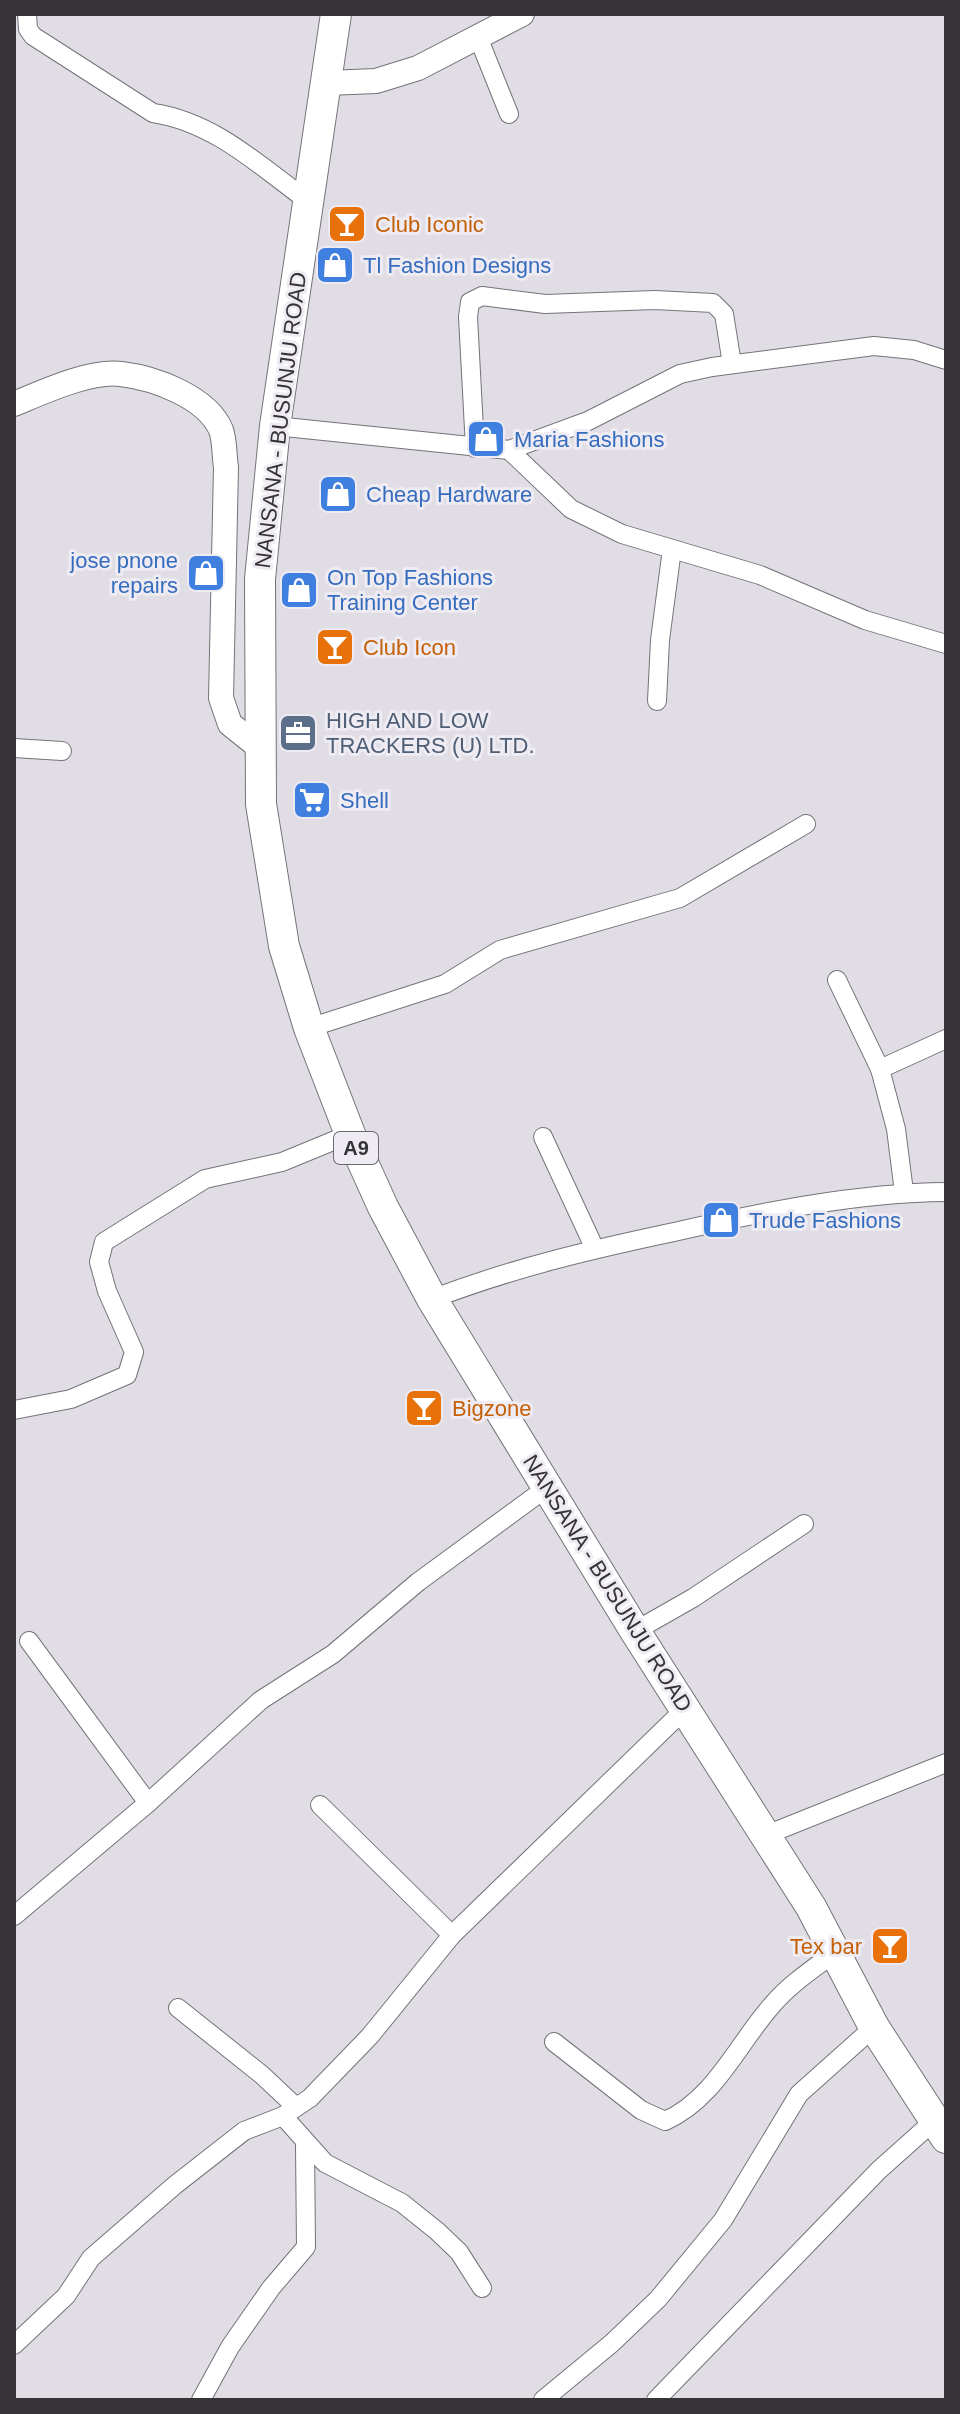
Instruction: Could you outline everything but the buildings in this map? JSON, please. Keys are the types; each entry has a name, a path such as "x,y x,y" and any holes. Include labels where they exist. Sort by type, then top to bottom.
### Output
{"main road":[{"name":"NANSANA - BUSUNJU ROAD","path":"336,14 275,426 260,579 261,804 284,946 309,1028 350,1134 383,1207 432,1299 635,1631 766,1835 874,2027 940,2129"}],"street":[{"path":"27,14 28,29 33,36 153,113 173,116 213,132 308,201"},
{"path":"327,83 376,81 404,72 522,14"},
{"path":"478,37 509,114"},
{"path":"475,448 468,317 470,302 482,296 545,304 655,300 713,303 724,314 732,364"},
{"path":"275,426 509,450 588,421 680,374 732,364 874,346 914,350 946,360"},
{"path":"14,404 62,385 120,373 174,390 209,411 221,432 226,467 221,698 230,724 260,748"},
{"path":"509,450 571,509 622,534 760,575 865,620 946,644"},
{"path":"657,701 660,640 672,549"},
{"path":"14,748 62,751"},
{"path":"309,1028 445,984 500,950 680,898 806,824"},
{"path":"837,980 880,1069 896,1129 904,1192"},
{"path":"880,1069 946,1039"},
{"path":"14,1410 71,1399 127,1375 134,1352 99,1262 104,1242 118,1230 205,1179 282,1162 350,1134"},
{"path":"543,1137 594,1247"},
{"path":"432,1299 505,1271 594,1247 769,1213 904,1192 946,1192"},
{"path":"14,1916 148,1803 261,1700 333,1654 418,1582 549,1486"},
{"path":"635,1631 693,1598 804,1524"},
{"path":"29,1641 148,1803"},
{"path":"14,2345 66,2296 91,2258 163,2196 244,2131 290,2112 310,2098 370,2036 452,1935 686,1708"},
{"path":"766,1835 946,1763"},
{"path":"320,1805 452,1935"},
{"path":"554,2042 641,2110 665,2121 699,2099 772,2005 796,1981 834,1953"},
{"path":"178,2008 262,2075 290,2112 305,2145 325,2163 402,2203 437,2231 459,2252 482,2288"},
{"path":"543,2400 612,2343 658,2299 723,2220 799,2094 874,2027"},
{"path":"656,2400 879,2170 940,2129"},
{"path":"201,2400 230,2347 271,2288 306,2247 305,2145"}],"place":[{"name":"Club Iconic","path":"347,224"},
{"name":"Tl Fashion Designs","path":"335,265"},
{"name":"Maria Fashions","path":"486,439"},
{"name":"Cheap Hardware","path":"338,494"},
{"name":"jose pnone repairs","path":"206,573"},
{"name":"On Top Fashions Training Center","path":"299,590"},
{"name":"Club Icon","path":"335,647"},
{"name":"HIGH AND LOW TRACKERS (U) LTD.","path":"298,733"},
{"name":"Shell","path":"312,800"},
{"name":"Trude Fashions","path":"721,1220"},
{"name":"Bigzone","path":"424,1408"},
{"name":"Tex bar","path":"890,1946"}]}
